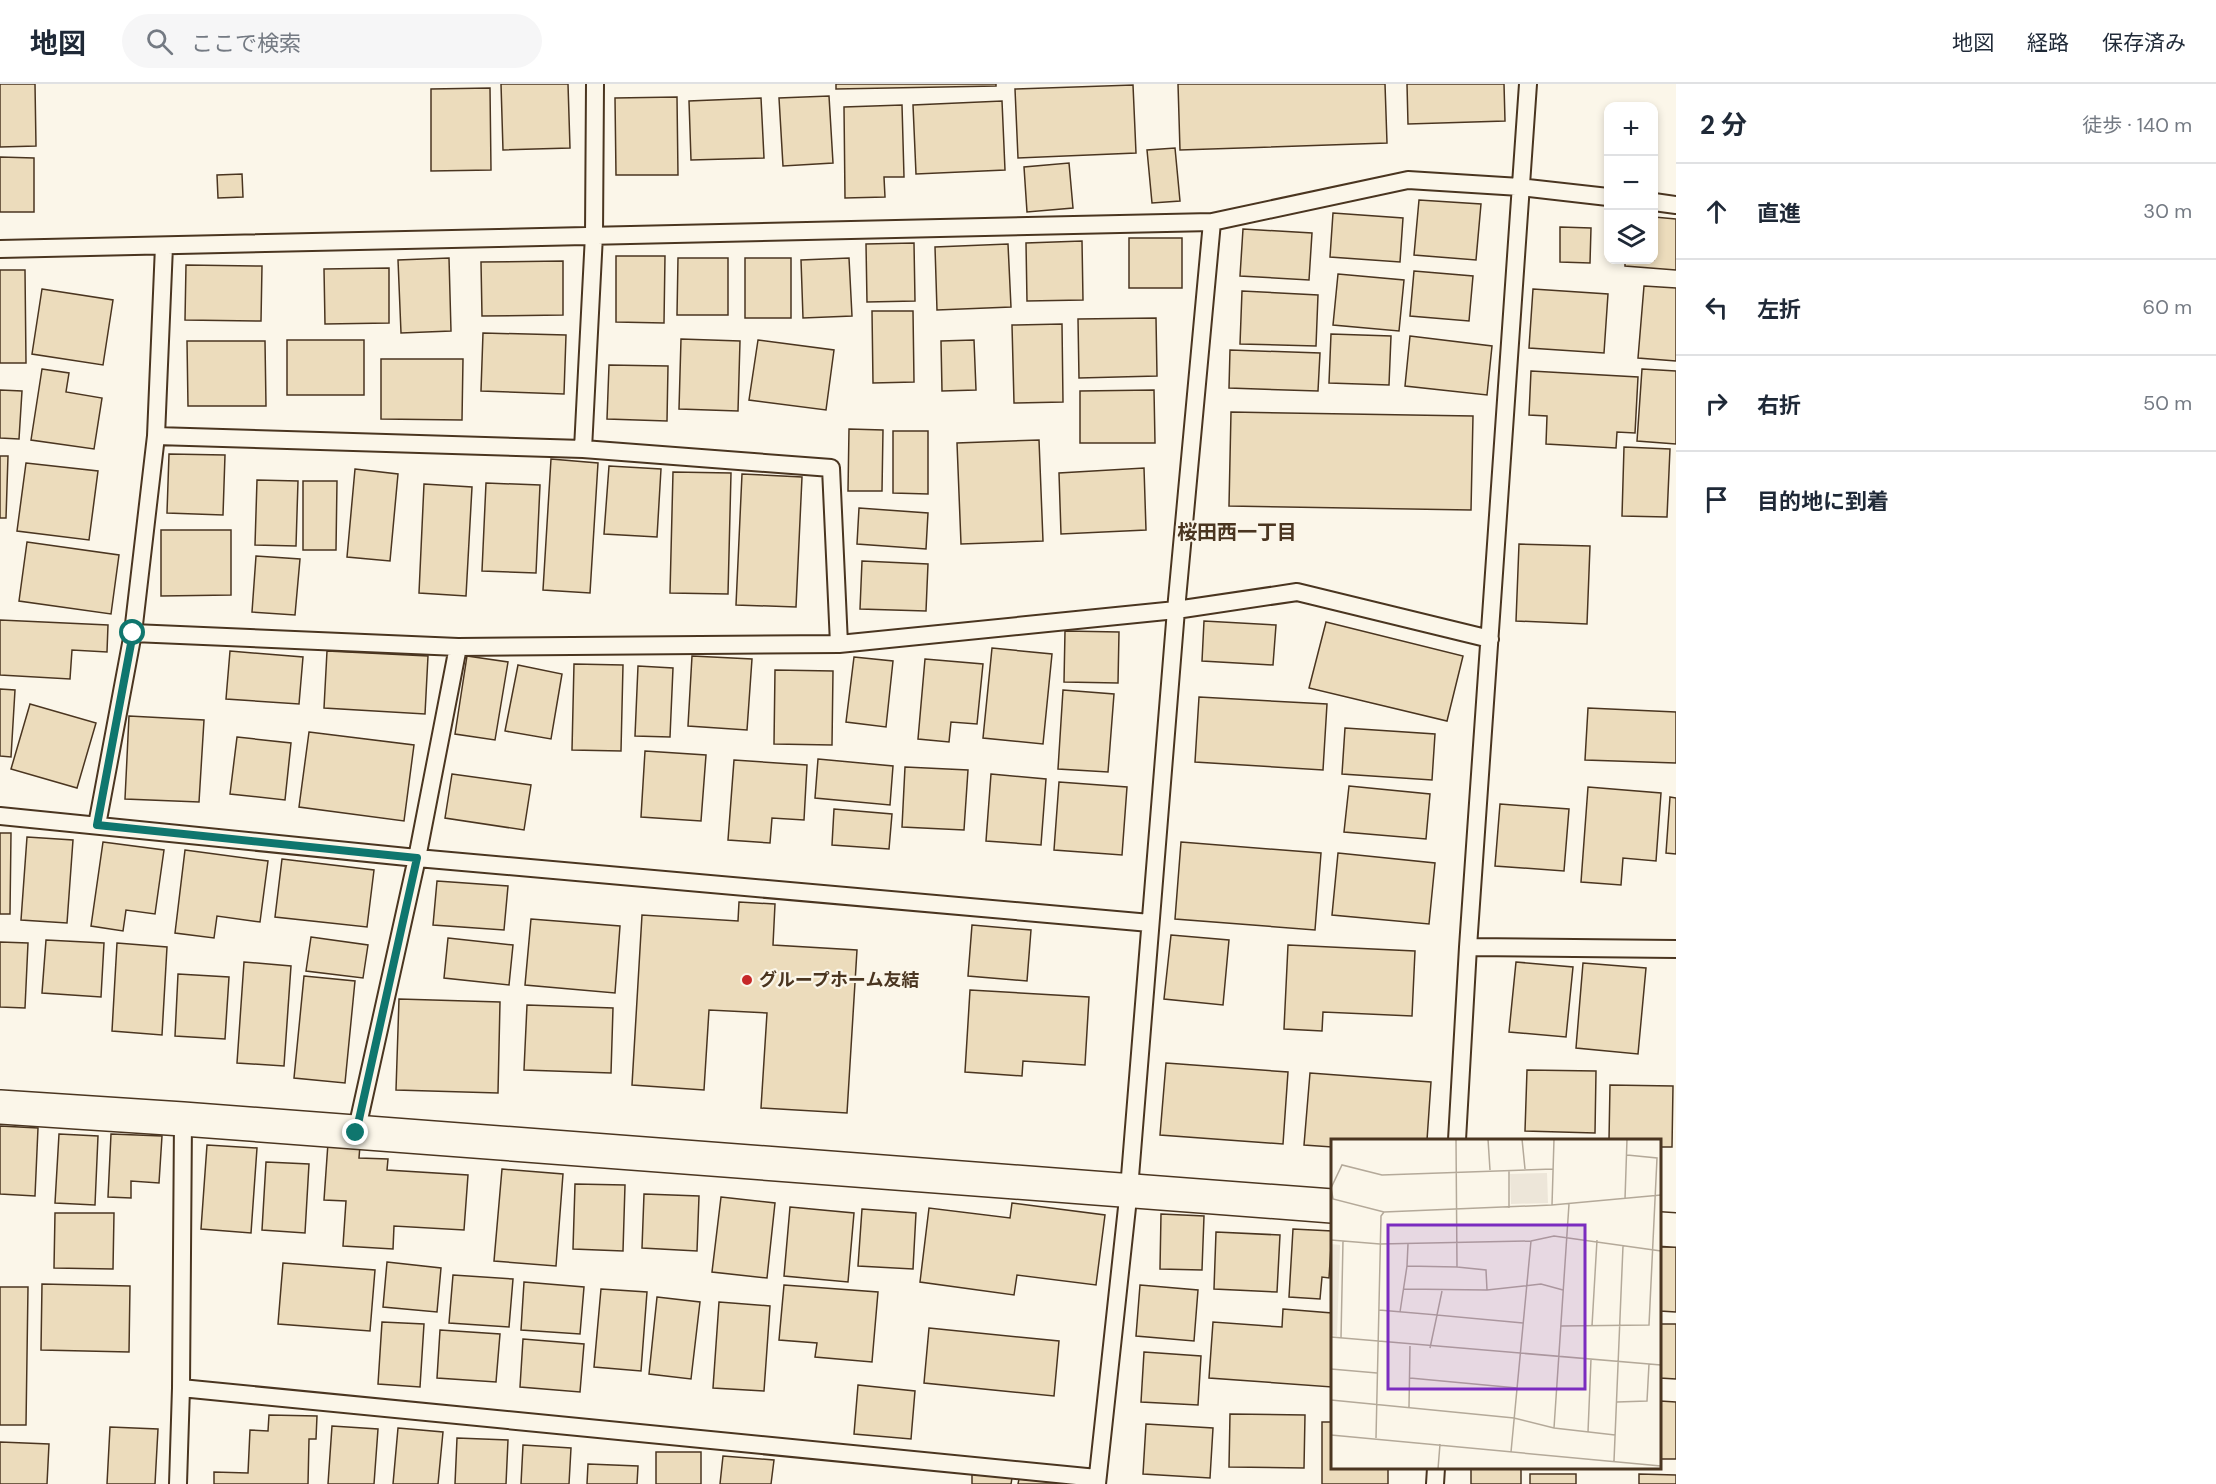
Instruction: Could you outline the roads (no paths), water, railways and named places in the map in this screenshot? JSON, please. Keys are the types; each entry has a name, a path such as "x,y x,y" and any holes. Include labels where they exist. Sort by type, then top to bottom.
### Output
{"street":[{"path":"0,1107 1331,1206"},
{"path":"1661,1229 1676,1230"}],"lane":[{"path":"583,449 594,235 595,84"},
{"path":"1456,1139 1528,84"},
{"path":"0,249 1212,222 1408,180 1520,187 1604,197"},
{"path":"1658,203 1676,205"},
{"path":"181,1388 1097,1481 1129,1190 1176,610 1212,222"},
{"path":"97,825 133,633 156,436 164,246"},
{"path":"156,436 583,449 831,468 839,644"},
{"path":"133,633 458,647 839,644 1176,610 1298,592 1490,639"},
{"path":"356,1133 417,858 458,647"},
{"path":"0,816 417,858 1150,923"},
{"path":"1468,947 1676,949"},
{"path":"178,1484 183,1119"},
{"path":"1435,1484 1436,1469"}],"place":[{"name":"グループホーム友結","path":"747,980"}],"district":[{"name":"桜田西一丁目","path":"1237,532"}]}
